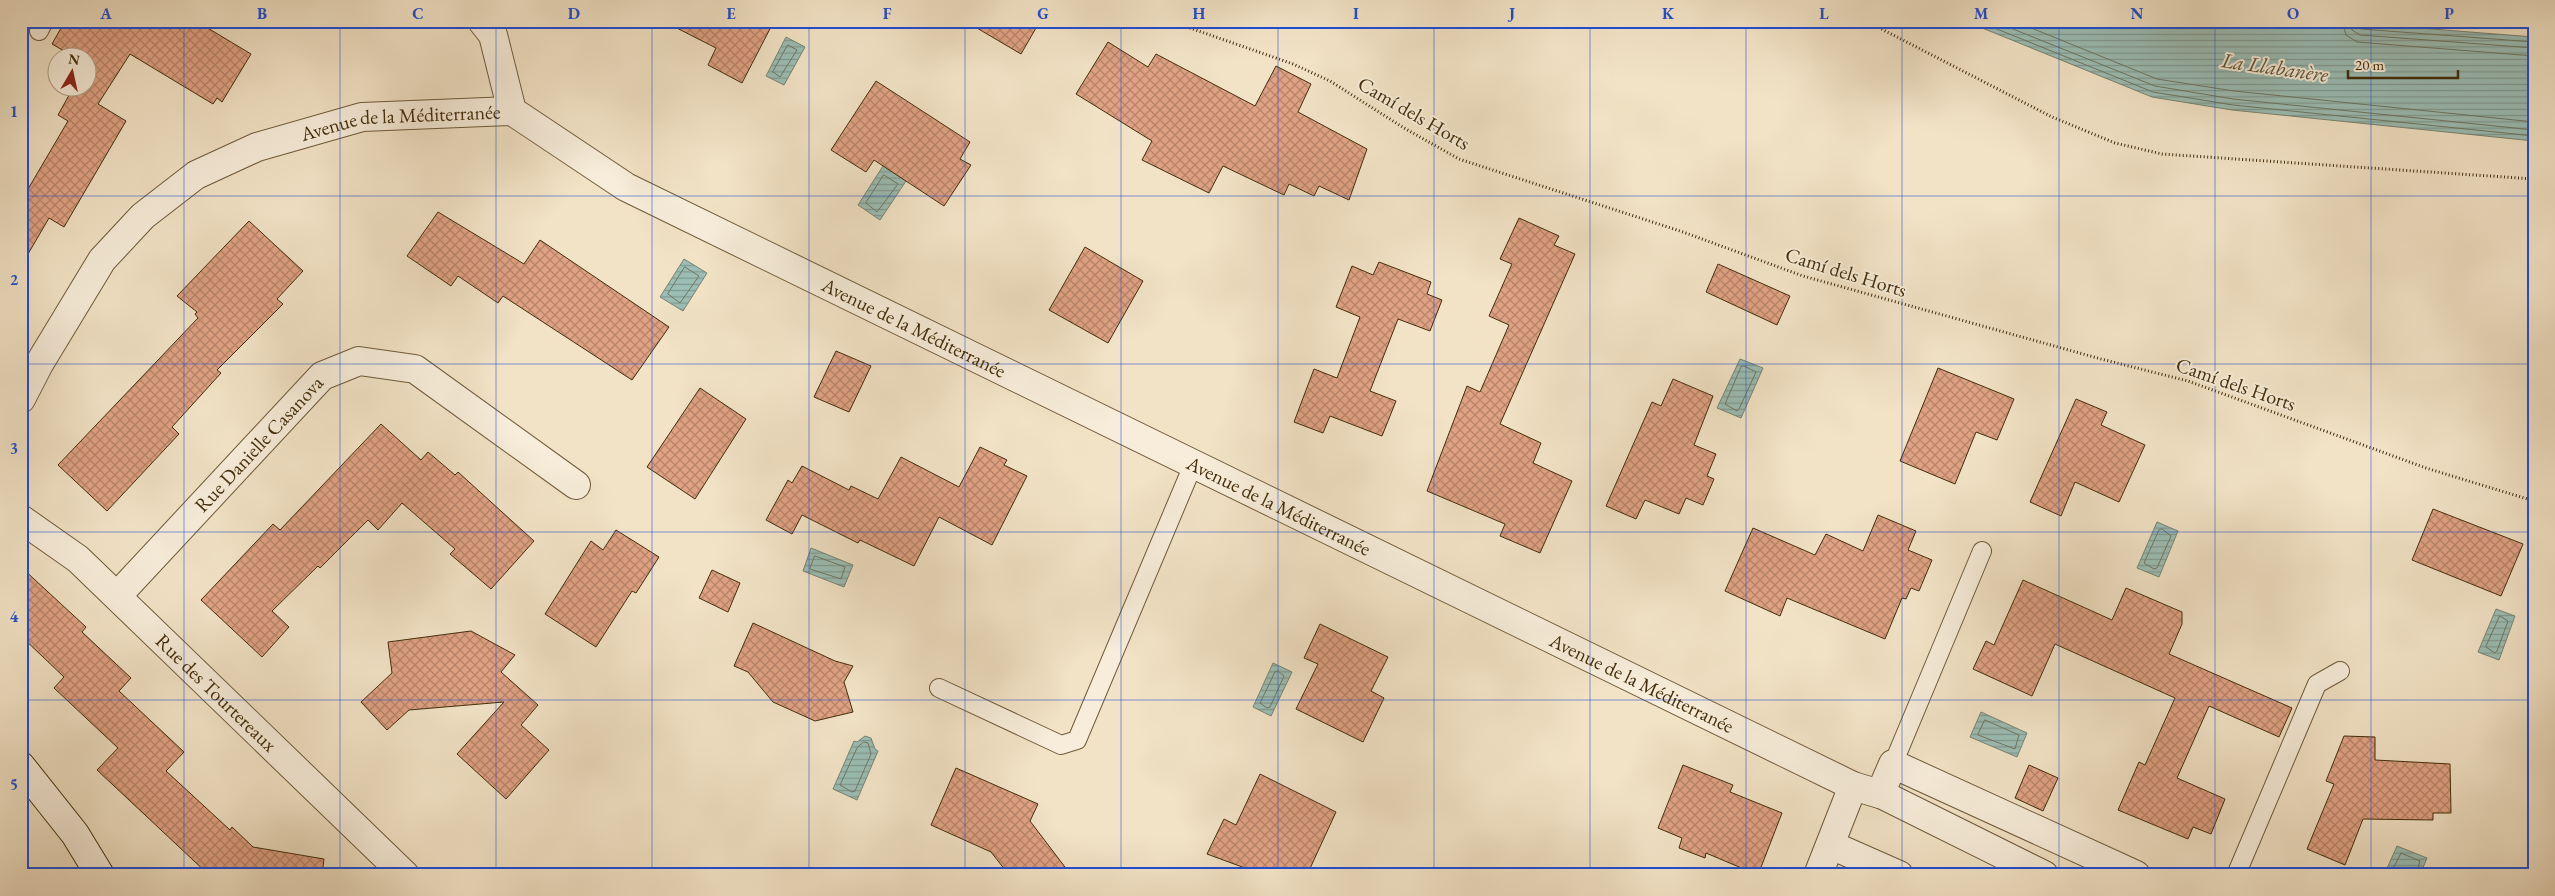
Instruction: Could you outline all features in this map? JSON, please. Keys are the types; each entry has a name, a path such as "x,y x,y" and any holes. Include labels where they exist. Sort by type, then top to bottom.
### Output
{"street":[{"path":"482,21 493,35 512,111"},
{"name":"Avenue de la Méditerranée","path":"21,399 39,364 102,260 143,216 196,175 257,147 362,118 512,111 626,187 1853,786 1880,794 2044,875"},
{"name":"Rue Danielle Casanova","path":"117,596 322,376 359,361 415,370 576,484"},
{"name":"Rue des Tourtereaux","path":"21,520 78,559 405,875"},
{"path":"1880,794 1893,764 2136,875"},
{"path":"21,766 75,834 100,875"},
{"path":"1818,875 1853,786"},
{"path":"1831,845 1899,875"}],"lane":[{"path":"939,688 1061,745 1077,740 1193,465"},
{"path":"1893,764 1982,550"},
{"path":"2236,875 2317,684 2340,671"}],"path":[{"name":"Camí dels Horts","path":"1170,21 1293,64 1330,81 1404,128 1459,159 1683,232 1802,276 2101,359 2188,381 2426,468 2534,501"},
{"path":"1866,21 2052,117 2115,143 2162,154 2534,179"}],"water":[{"name":"La Llabanère","path":"1965,21 2329,21 2534,37 2534,141 2232,110 2152,97"},
{"path":"786,37 805,47 784,85 766,76"},
{"path":"883,166 906,181 880,220 858,205"},
{"path":"684,259 707,273 683,311 660,297"},
{"path":"1740,359 1763,368 1741,418 1717,408"},
{"path":"2157,522 2178,531 2159,577 2137,568"},
{"path":"811,548 853,565 844,587 803,571"},
{"path":"2496,609 2515,616 2499,660 2478,652"},
{"path":"1273,663 1292,672 1271,716 1253,707"},
{"path":"1981,712 2027,733 2017,757 1970,737"},
{"path":"865,736 871,738 875,749 878,751 857,800 833,789 854,741 857,742"},
{"path":"2397,846 2427,858 2420,875 2384,875"}],"building":[{"path":"65,21 196,21 251,54 222,102 217,98 213,104 130,54 98,104 126,121 64,227 49,218 21,266 21,201 68,121 58,115 67,98 98,98 98,48 59,48 52,44"},
{"path":"663,21 774,21 742,83 708,65 716,48"},
{"path":"965,21 1040,21 1021,54"},
{"path":"1108,42 1148,67 1156,54 1255,106 1276,66 1311,84 1298,112 1367,149 1349,200 1319,186 1314,196 1289,184 1284,195 1223,166 1209,193 1142,160 1152,141 1076,94"},
{"path":"876,81 970,142 960,159 971,165 944,206 874,160 866,172 831,150"},
{"path":"438,212 524,264 540,240 669,327 632,380 503,296 498,303 458,276 451,286 407,256"},
{"path":"1519,218 1559,236 1554,245 1575,254 1500,424 1541,443 1533,463 1572,481 1540,553 1500,536 1505,524 1427,491 1467,386 1480,392 1509,325 1489,316 1512,264 1500,259"},
{"path":"249,221 303,271 277,299 283,304 217,370 221,373 172,427 179,434 107,511 58,465 198,318 195,314 197,312 177,296"},
{"path":"1085,247 1143,281 1108,343 1049,310"},
{"path":"1379,262 1431,282 1427,294 1442,300 1430,331 1398,319 1370,391 1396,401 1382,436 1330,416 1323,433 1294,422 1314,369 1337,378 1360,317 1336,307 1352,266 1373,275"},
{"path":"1718,264 1790,296 1777,325 1706,292"},
{"path":"836,351 871,366 849,412 814,397"},
{"path":"1938,368 2014,399 1997,440 1976,432 1955,484 1900,461"},
{"path":"1673,379 1713,396 1694,445 1716,454 1707,476 1714,479 1703,505 1686,498 1679,514 1645,500 1636,519 1606,506 1652,402 1661,406"},
{"path":"700,388 746,419 695,499 647,467"},
{"path":"2076,399 2107,412 2101,425 2145,445 2119,502 2075,482 2061,516 2030,502"},
{"path":"381,424 421,460 428,452 455,475 458,472 534,541 491,589 450,554 455,549 402,503 378,530 368,520 320,568 318,566 272,611 289,627 262,657 201,600 273,524 280,530"},
{"path":"980,447 1007,460 1004,465 1027,476 992,545 939,517 914,566 860,540 858,543 802,515 792,534 766,520 788,480 792,483 802,466 849,490 851,486 878,499 901,457 959,487"},
{"path":"2433,509 2523,544 2501,596 2412,560"},
{"path":"1878,515 1916,531 1908,550 1932,560 1919,591 1911,588 1906,599 1902,598 1885,639 1787,598 1780,616 1725,591 1753,528 1815,555 1826,534 1863,551"},
{"path":"616,530 659,557 636,593 632,591 596,647 545,614 591,541 603,550"},
{"path":"21,567 86,627 82,632 131,678 119,691 184,752 166,771 230,830 232,827 253,847 324,859 322,875 209,875 97,770 118,748 54,688 64,677 21,636"},
{"path":"712,570 740,583 728,612 699,598"},
{"path":"2023,580 2112,620 2126,588 2182,612 2182,624 2169,654 2292,708 2279,737 2209,706 2177,778 2225,799 2211,834 2193,827 2188,839 2118,810 2139,762 2145,765 2175,698 2055,644 2032,696 1973,669 1986,641 1994,645"},
{"path":"753,623 835,661 853,666 844,682 853,712 815,721 773,702 748,672 734,666"},
{"path":"1320,624 1388,657 1371,691 1384,698 1363,742 1296,709 1318,664 1304,658"},
{"path":"471,631 515,655 501,672 538,705 521,725 549,750 506,799 457,754 504,702 409,710 387,730 361,702 392,673 388,642"},
{"path":"2344,736 2375,737 2375,760 2450,764 2451,813 2433,813 2433,820 2363,819 2345,865 2307,849 2334,784 2326,781"},
{"path":"1683,765 1733,785 1730,792 1782,813 1758,875 1706,853 1705,858 1679,848 1682,838 1658,828"},
{"path":"2029,765 2058,778 2043,811 2015,798"},
{"path":"956,768 1038,804 1030,821 1071,875 1009,875 991,852 931,825"},
{"path":"1260,774 1336,812 1307,875 1264,875 1207,854 1224,819 1236,825"}]}
